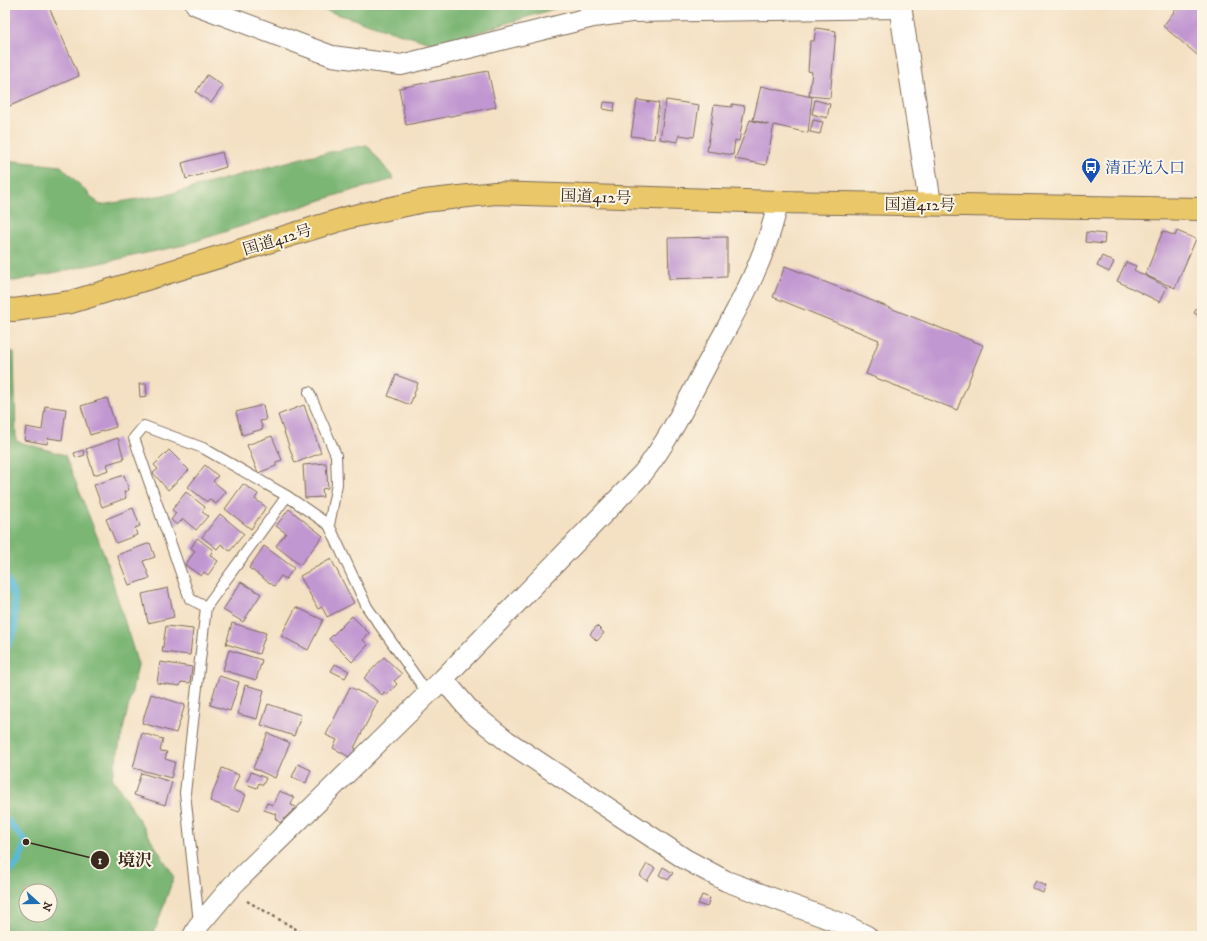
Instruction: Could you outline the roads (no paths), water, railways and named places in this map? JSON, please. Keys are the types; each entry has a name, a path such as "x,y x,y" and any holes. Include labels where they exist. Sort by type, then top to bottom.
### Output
{"highway":[{"name":"国道412号","path":"5,310 71,302 350,217 424,201 495,193 778,202 1202,209"}],"street":[{"path":"196,5 332,56 401,65 593,17 631,12 900,6 930,204"},
{"path":"196,931 232,886 443,679 643,473 661,450 756,270 773,228 778,202"},
{"path":"443,679 472,713 507,741 685,859 732,883 843,924 867,936"}],"lane":[{"path":"309,392 336,455 337,484 329,525"},
{"path":"206,607 190,599 134,438 144,426 203,448 287,496 329,525 368,608 428,694"},
{"path":"196,931 185,793 206,607 287,496"}],"waterway":[{"path":"5,576 14,596 15,629 5,651"},
{"path":"5,818 26,842 17,864 5,876"}],"place":[{"name":"清正光入口","path":"1091,184"},
{"name":"境沢","path":"26,842"}]}
